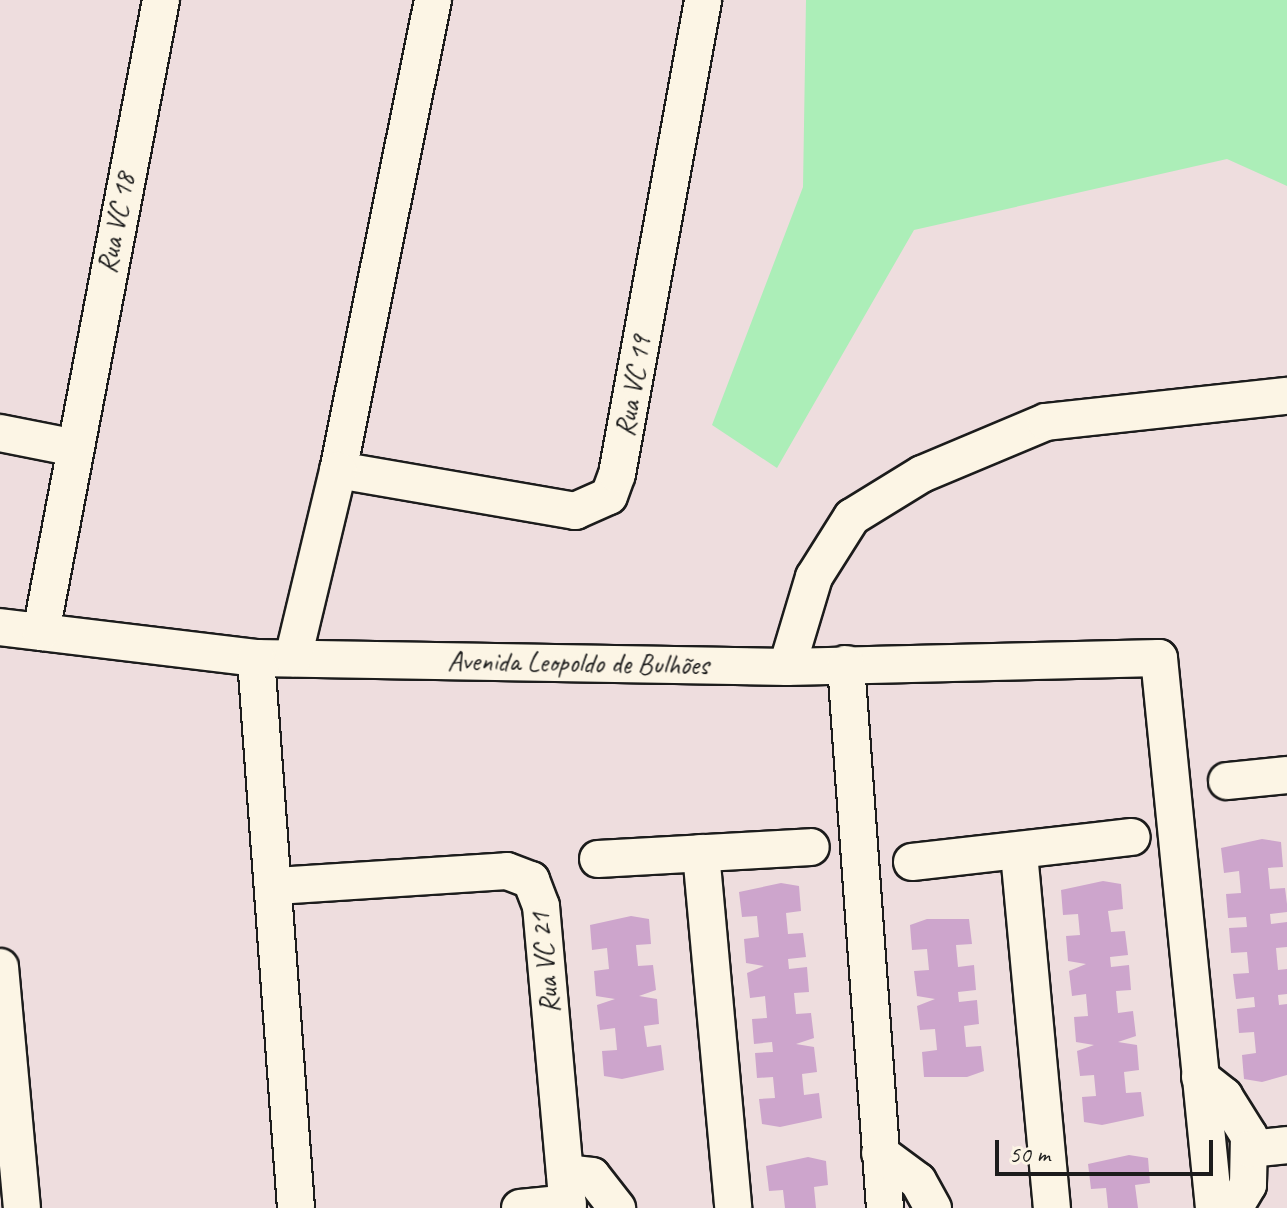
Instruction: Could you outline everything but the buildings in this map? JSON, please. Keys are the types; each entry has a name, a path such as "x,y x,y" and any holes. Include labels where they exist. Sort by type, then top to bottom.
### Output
{"street":[{"name":"Rua VC 18","path":"41,632 71,447 161,0"},
{"path":"293,658 338,470 433,0"},
{"name":"Rua VC 19","path":"338,470 575,511 609,496 703,0"},
{"path":"787,667 814,577 852,517 922,474 1046,422 1287,396"},
{"path":"0,433 71,447"},
{"name":"Avenida Leopoldo de Bulhões","path":"0,627 256,658 787,667 1159,658 1200,1077"},
{"path":"256,658 276,886 296,1208"},
{"path":"846,664 885,1208"},
{"path":"1227,781 1287,775"},
{"path":"912,862 1019,853 1132,837"},
{"path":"598,859 811,847"},
{"path":"701,853 733,1208"},
{"path":"1019,853 1052,1208"},
{"name":"Rua VC 21","path":"276,886 507,871 531,880 541,906 567,1195"},
{"path":"0,967 22,1208"},
{"path":"1200,1077 1241,1120 1250,1149 1248,1185 1234,1208"},
{"path":"1200,1077 1214,1208"},
{"path":"1250,1149 1287,1145"},
{"path":"880,1153 918,1181 933,1208"},
{"path":"520,1208 567,1195 592,1176 617,1208"}],"green space":[{"path":"806,0 1287,0 1287,186 1227,159 914,230 777,468 712,425 803,187"}]}
